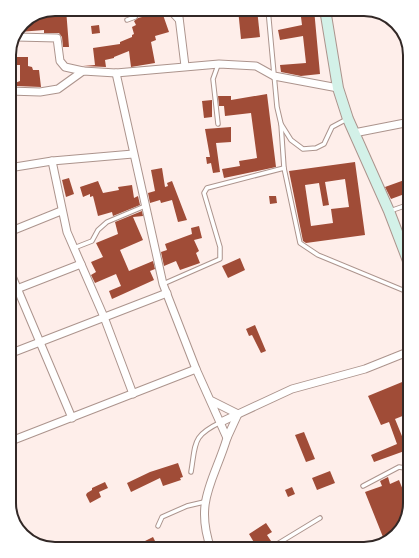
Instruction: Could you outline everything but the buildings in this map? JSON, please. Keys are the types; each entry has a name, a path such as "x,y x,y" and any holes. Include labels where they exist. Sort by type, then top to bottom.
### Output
{"main road":[{"path":"326,16 338,88 348,119 389,211 403,248"}],"street":[{"path":"179,16 185,66"},
{"path":"21,37 57,38 60,61 65,68 83,71 116,73 219,64 256,66 274,76 338,88"},
{"path":"16,91 40,92 58,88 83,71"},
{"path":"116,73 163,284 196,369 212,401 227,438"},
{"path":"354,133 403,123"},
{"path":"16,167 52,161 133,154"},
{"path":"52,161 62,211 74,248 104,317 133,394"},
{"path":"16,229 62,211"},
{"path":"18,289 81,264"},
{"path":"16,285 72,418"},
{"path":"16,351 167,293"},
{"path":"221,422 292,389 366,369 403,354"},
{"path":"16,439 196,369"},
{"path":"212,401 238,414"},
{"path":"209,542 203,517 204,502 227,438 238,414"}],"lane":[{"path":"128,20 136,16"},
{"path":"173,16 179,22"},
{"path":"269,16 277,107 281,124 284,168 300,243 318,255 403,290"},
{"path":"218,124 213,79 219,64"},
{"path":"281,124 291,140 303,149 316,148 324,144 332,127 348,119"},
{"path":"163,284 220,259 220,247 204,193 207,188 284,168"},
{"path":"74,248 92,241 98,230 107,222 145,206"},
{"path":"389,211 403,206"},
{"path":"191,472 196,439 208,429 221,422"},
{"path":"363,486 399,467 403,468"},
{"path":"158,526 162,517 187,506 204,502"},
{"path":"281,542 320,518"}]}
